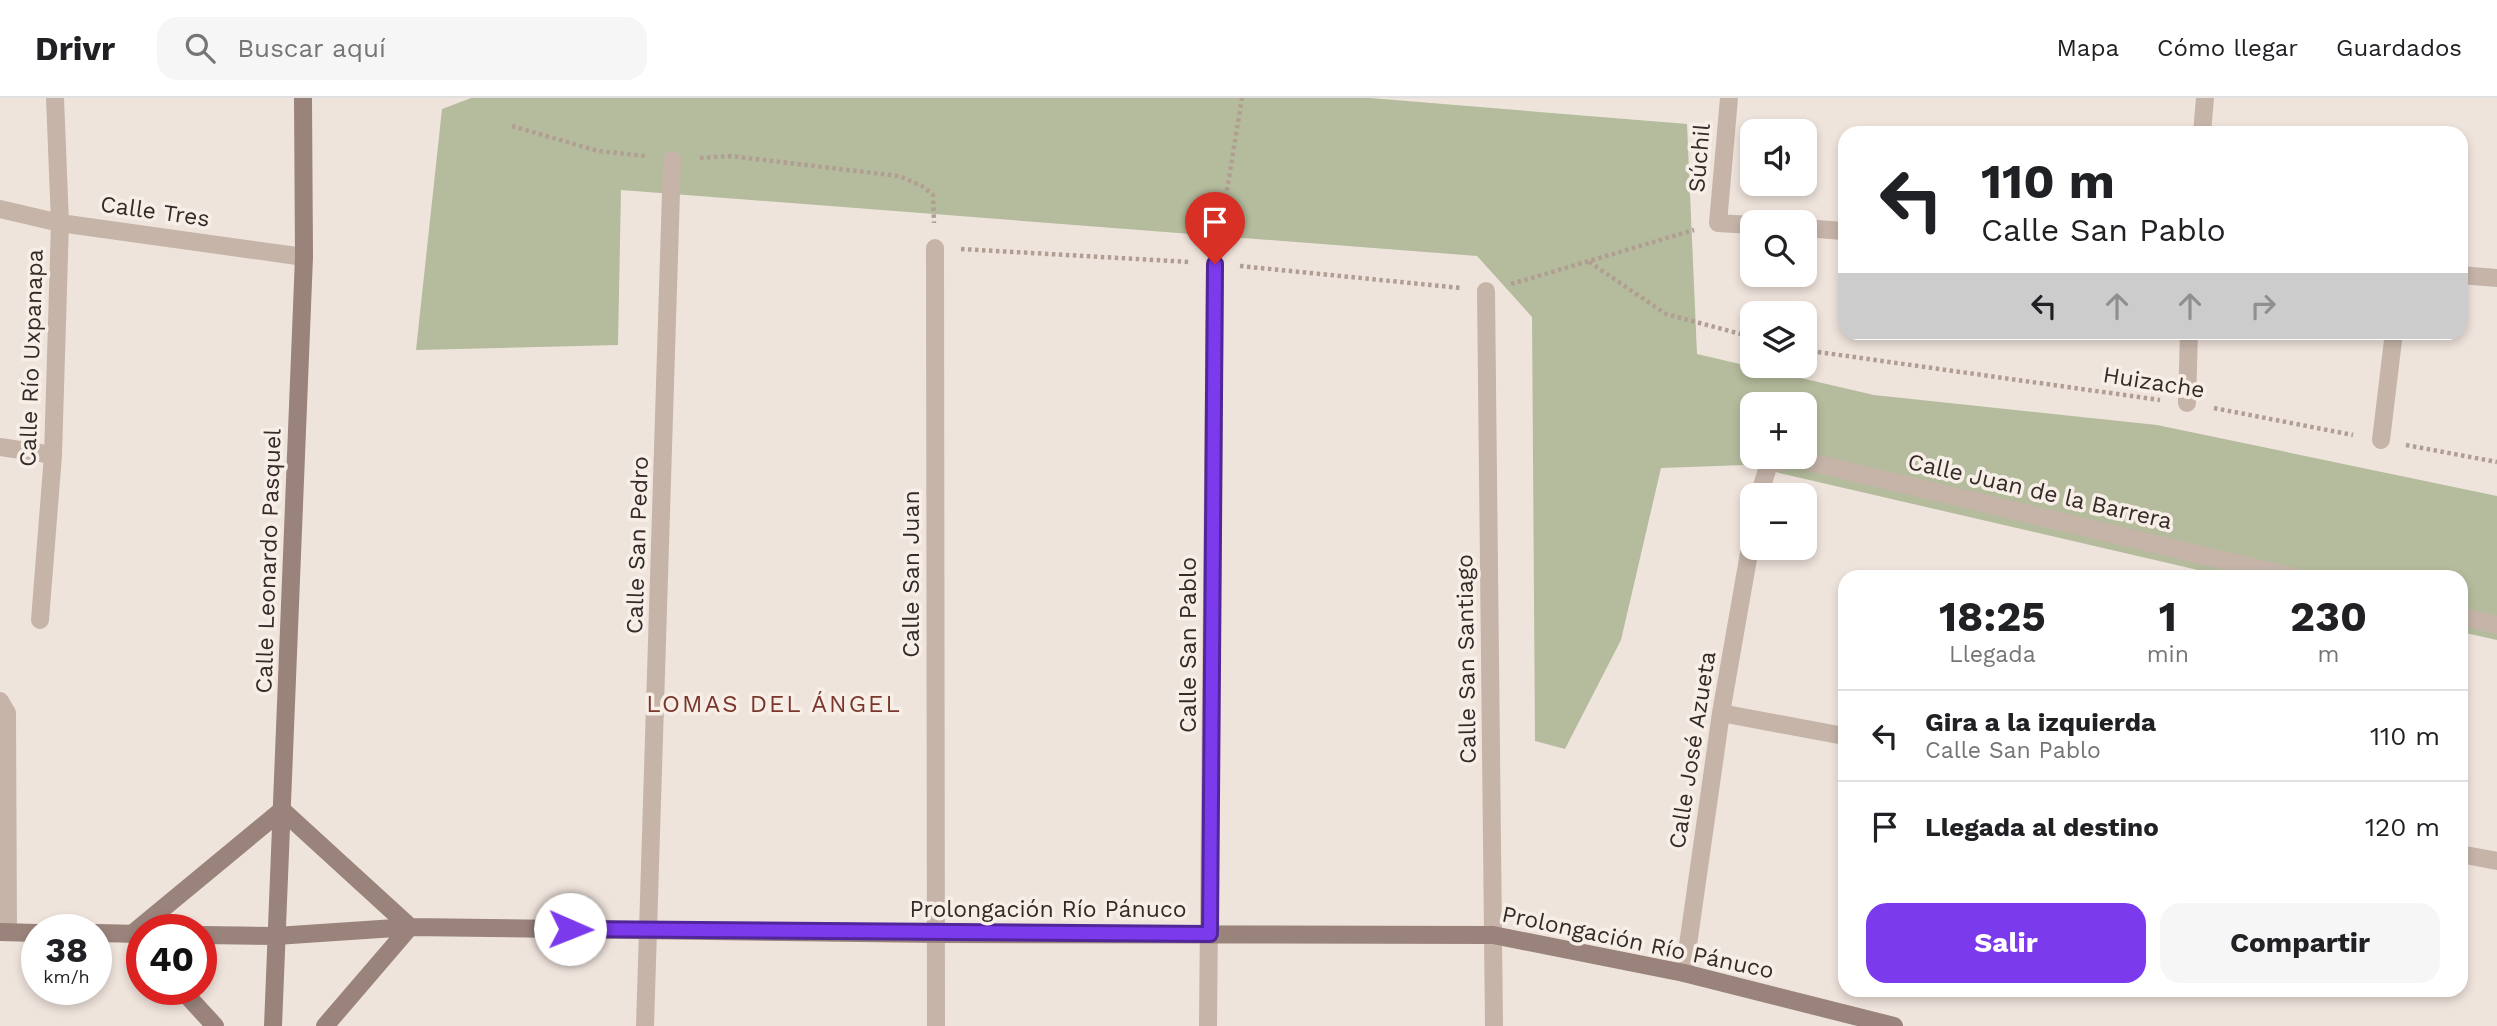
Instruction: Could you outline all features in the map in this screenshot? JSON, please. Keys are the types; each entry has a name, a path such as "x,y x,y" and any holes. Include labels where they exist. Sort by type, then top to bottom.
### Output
{"street":[{"name":"Calle Río Uxpanapa","path":"40,620 53,455 60,223 55,98"},
{"name":"Calle Leonardo Pasquel","path":"273,1026 304,257 303,98"},
{"name":"Súchil","path":"1718,223 1729,98"},
{"path":"2203,126 2205,98"},
{"name":"Calle San Pedro","path":"645,1026 672,160"},
{"name":"Calle Tres","path":"0,209 60,223 304,257"},
{"path":"1718,223 1740,224"},
{"path":"1817,229 1838,231"},
{"name":"Calle San Juan","path":"934,247 936,1026"},
{"name":"Calle San Pablo","path":"1208,1026 1215,264"},
{"path":"2468,276 2497,278"},
{"name":"Calle San Santiago","path":"1486,291 1494,1026"},
{"path":"2187,403 2189,340"},
{"path":"2381,440 2393,340"},
{"path":"0,447 53,455"},
{"name":"Calle Juan de la Barrera","path":"1763,483 1769,464 1797,458 2265,570"},
{"name":"Calle José Azueta","path":"1684,973 1721,713 1748,560"},
{"path":"2468,618 2497,625"},
{"path":"0,701 7,713 4,932"},
{"path":"1721,713 1838,735"},
{"path":"165,914 282,810 410,927 325,1026"},
{"path":"2468,856 2497,861"},
{"name":"Prolongación Río Pánuco","path":"217,934 276,936 410,927 937,934 1493,934 1684,973 1894,1026"},
{"path":"196,1005 215,1026"}],"path":[{"path":"1215,264 1242,98"},
{"path":"512,126 598,151 672,160 730,156 899,176 922,186 933,195 934,247 1215,264 1486,291 1718,223"},
{"path":"1588,261 1666,314 1740,334"},
{"name":"Huizache","path":"1817,352 2187,403 2497,462"}],"green space":[{"path":"471,98 1370,98 1687,124 1697,354 1740,364 1740,378 1801,378 1874,395 2157,425 2497,496 2497,640 2468,634 2468,570 2198,570 1762,469 1817,469 1817,392 1740,392 1740,465 1661,468 1621,640 1565,749 1535,741 1532,317 1477,256 621,190 618,345 416,350 442,109"}],"district":[{"name":"LOMAS DEL ÁNGEL","path":"774,704"}],"route":[{"path":"570,929 937,934 1210,934 1215,264"}]}
